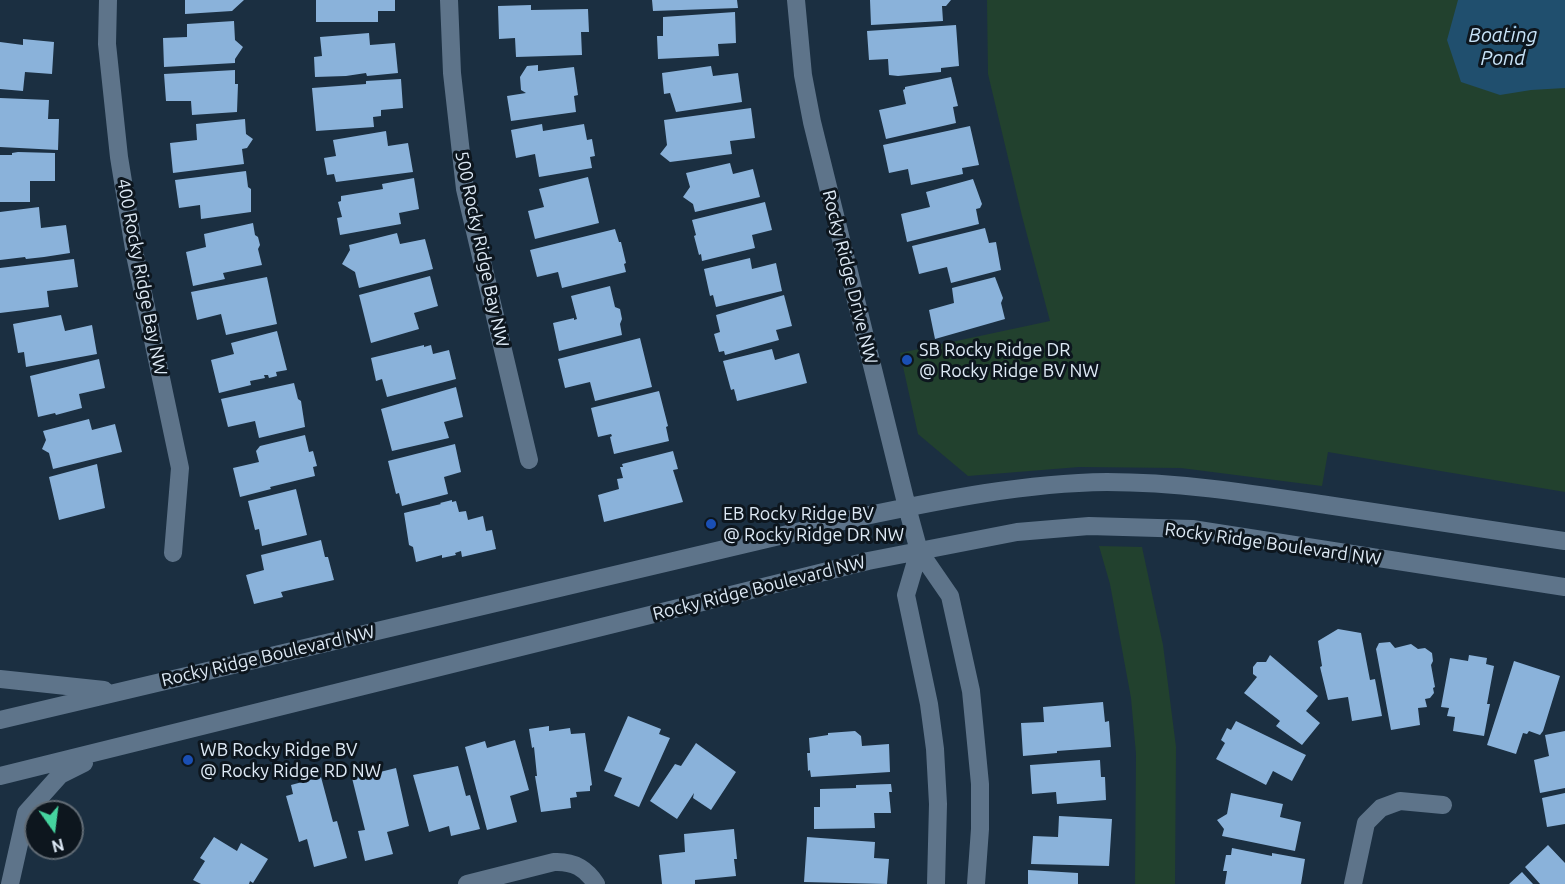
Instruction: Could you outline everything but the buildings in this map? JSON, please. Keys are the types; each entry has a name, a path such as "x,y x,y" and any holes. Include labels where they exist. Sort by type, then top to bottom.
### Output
{"street":[{"name":"400 Rocky Ridge Bay NW","path":"108,0 107,44 119,157 135,255 180,468 173,554"},
{"name":"500 Rocky Ridge Bay NW","path":"449,0 452,73 465,189 529,460"},
{"name":"Rocky Ridge Drive NW","path":"796,0 803,75 812,122 907,507 919,550 950,596 971,691 980,784 980,830 976,884"},
{"name":"Rocky Ridge Boulevard NW","path":"0,720 907,507 987,491 1107,482 1226,489 1565,541"},
{"name":"Rocky Ridge Boulevard NW","path":"0,776 868,561 1017,532 1089,526 1192,530 1565,587"},
{"path":"919,550 906,596 929,704 935,748 938,804 936,884"},
{"path":"0,679 117,692"},
{"path":"10,884 26,813 60,775 116,748"},
{"path":"1353,884 1366,823 1381,808 1400,801 1443,805"},
{"path":"467,884 563,861 583,868 596,884"}],"green space":[{"path":"987,0 1565,0 1565,492 1328,452 1322,486 1181,468 1079,467 968,476 918,434 900,353 1050,321 988,74"},
{"path":"1099,546 1142,547 1163,645 1176,747 1175,884 1135,884 1136,754 1131,698 1110,584"}],"water":[{"name":"Boating Pond","path":"1458,0 1565,0 1565,88 1500,95 1461,82 1447,40"}],"place":[{"name":"SB Rocky Ridge DR @ Rocky Ridge BV NW","path":"907,360"},
{"name":"EB Rocky Ridge BV @ Rocky Ridge DR NW","path":"711,524"},
{"name":"WB Rocky Ridge BV @ Rocky Ridge RD NW","path":"188,760"}]}
